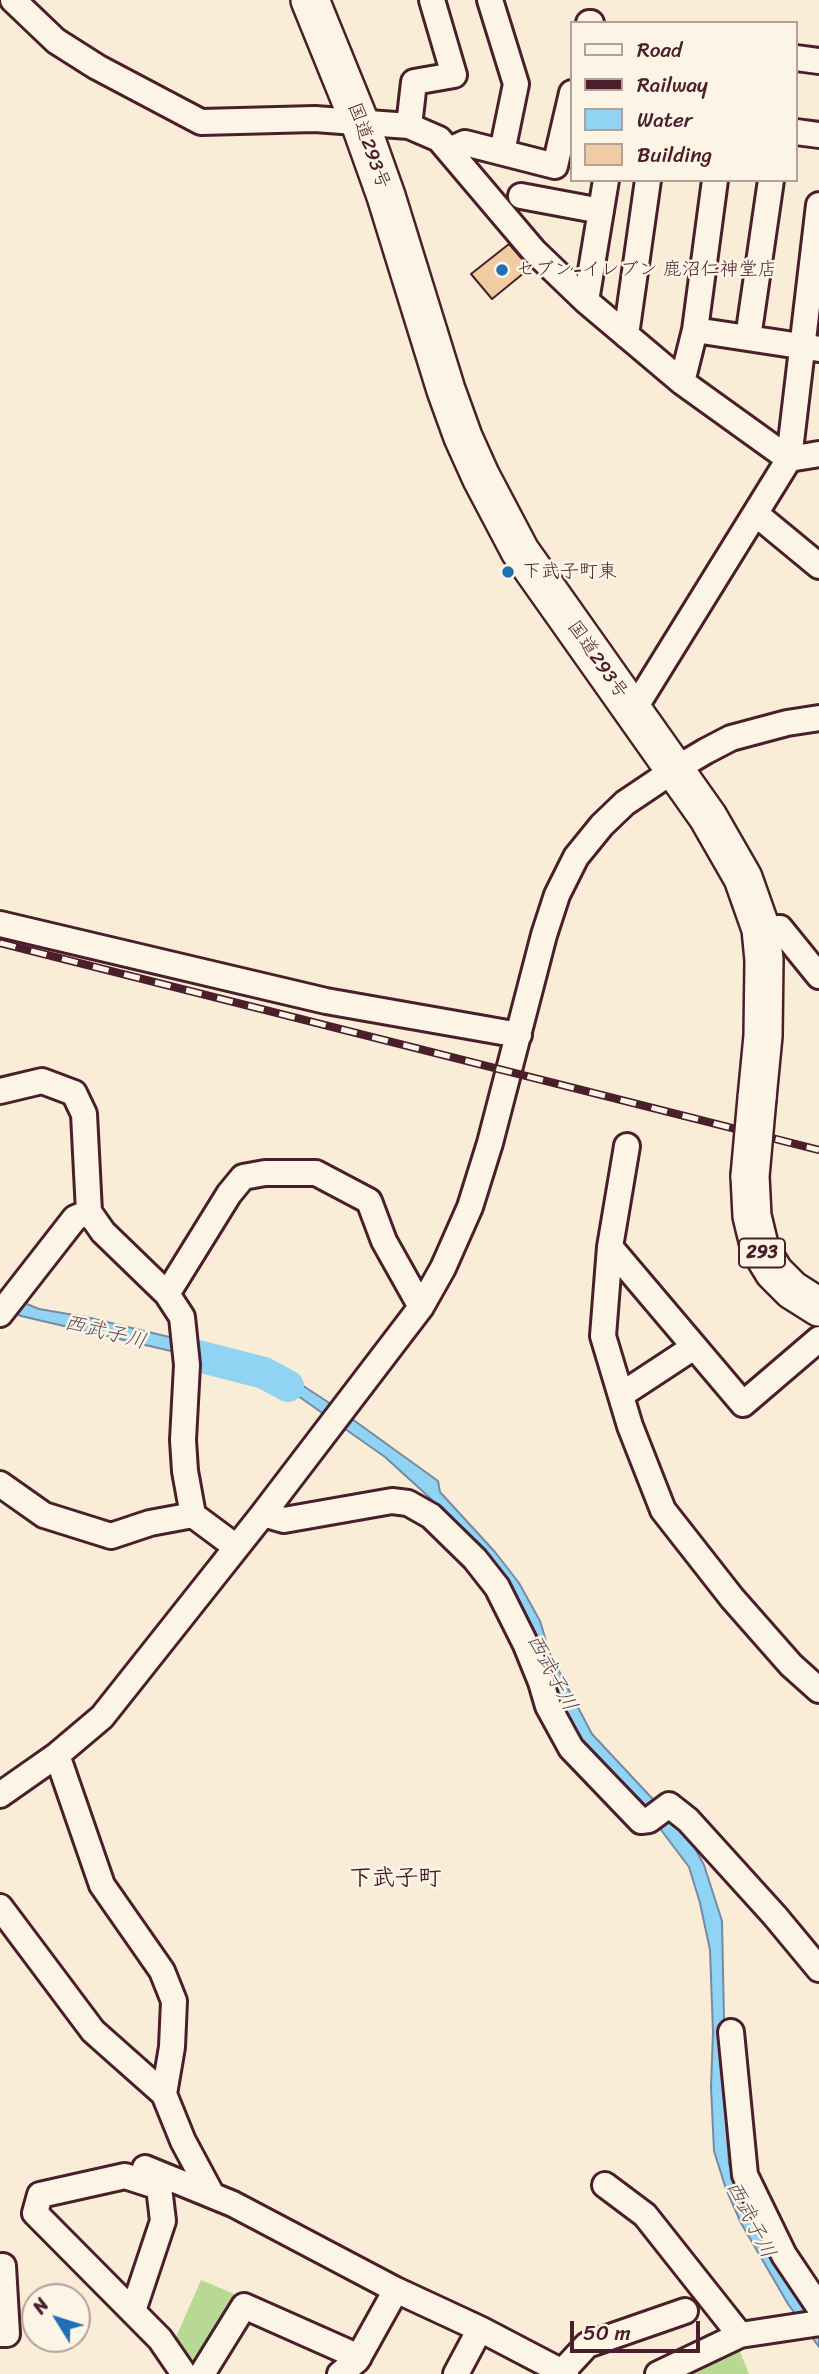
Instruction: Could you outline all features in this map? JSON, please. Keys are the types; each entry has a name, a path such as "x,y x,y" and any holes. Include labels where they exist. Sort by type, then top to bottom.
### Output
{"highway":[{"name":"国道293号","path":"310,0 360,123 386,196 446,390 481,477 520,551 674,769 743,878 761,929 764,998 750,1176 752,1216 760,1249 774,1272 792,1290 819,1307"}],"street":[{"path":"13,0 56,41 97,68 201,121 315,119 409,126 439,139 534,251 586,301 682,382 789,459 819,454"},
{"path":"409,126 414,82 454,75 432,0"},
{"path":"489,0 516,85 502,152"},
{"path":"798,58 819,61"},
{"path":"449,150 465,143 555,166 570,102"},
{"path":"798,132 819,135"},
{"path":"586,301 606,182"},
{"path":"626,335 648,182"},
{"path":"682,382 695,330 715,182"},
{"path":"748,338 771,182"},
{"path":"521,195 601,211"},
{"path":"633,711 789,459 810,347 819,205"},
{"path":"695,330 810,347"},
{"path":"756,514 819,566"},
{"path":"0,1796 57,1755 102,1717 263,1514 421,1307 443,1268 470,1207 490,1143 544,934 557,895 576,857 602,825 625,803 674,769 731,738 787,723 819,718"},
{"path":"0,924 326,1001 519,1035"},
{"path":"761,929 780,928 819,976"},
{"path":"0,1091 42,1081 74,1093 84,1114 89,1212 103,1233 167,1294 182,1317 187,1365 184,1461 193,1515 236,1547"},
{"path":"627,1146 610,1247 603,1336 630,1426 663,1510 732,1598 791,1665 819,1690"},
{"path":"167,1294 229,1194 243,1177 265,1173 316,1173 369,1201 384,1241 421,1307"},
{"path":"0,1314 75,1217 89,1212"},
{"path":"610,1247 743,1405 819,1339"},
{"path":"621,1395 694,1347"},
{"path":"0,1484 44,1515 111,1536 150,1523 193,1515"},
{"path":"263,1514 284,1520 392,1501 408,1503 431,1516 475,1559 497,1587 526,1645 548,1706 571,1748 641,1821 649,1821 669,1805 688,1820 819,1969"},
{"path":"57,1755 102,1885 162,1971 174,2001 172,2047 164,2094"},
{"path":"0,1907 93,2031 164,2094 183,2141 212,2195"},
{"path":"731,2032 745,2175 784,2255 819,2307"},
{"path":"135,2164 233,2204 396,2290 480,2329 564,2373 587,2345 685,2311"},
{"path":"133,2311 163,2221 159,2187 125,2175 40,2195 35,2213 160,2339 184,2374"},
{"path":"606,2185 645,2215 740,2335"},
{"path":"0,2334 7,2334 4,2266"},
{"path":"340,2374 359,2357 396,2290"},
{"path":"202,2374 244,2306 359,2357"},
{"path":"657,2374 740,2335 819,2323"},
{"path":"456,2374 480,2329"}],"green space":[{"path":"201,2280 239,2296 205,2363 189,2366 173,2344"},
{"path":"738,2347 749,2374 676,2374"}],"water":[{"path":"0,1293 39,1309 86,1317 215,1348 288,1376 438,1481 440,1492 495,1552 519,1583 540,1621 550,1654 592,1734 691,1841 704,1865 722,1921 729,2164 761,2239 819,2327 819,2347 788,2304 741,2223 726,2189 714,2151 710,1950 689,1867 637,1798 579,1739 563,1712 536,1640 519,1604 483,1551 385,1457 291,1391 248,1369 21,1316 0,1305"}],"building":[{"name":"セブン-イレブン 鹿沼仁神堂店","path":"509,244 530,268 492,299 471,274"}],"waterway":[{"name":"西武子川","path":"198,1356 264,1373 288,1386"}],"railway":[{"path":"0,943 819,1150"}],"place":[{"name":"セブン-イレブン 鹿沼仁神堂店","path":"502,270"},
{"name":"下武子町東","path":"508,572"}],"district":[{"name":"下武子町","path":"395,1879"}]}
